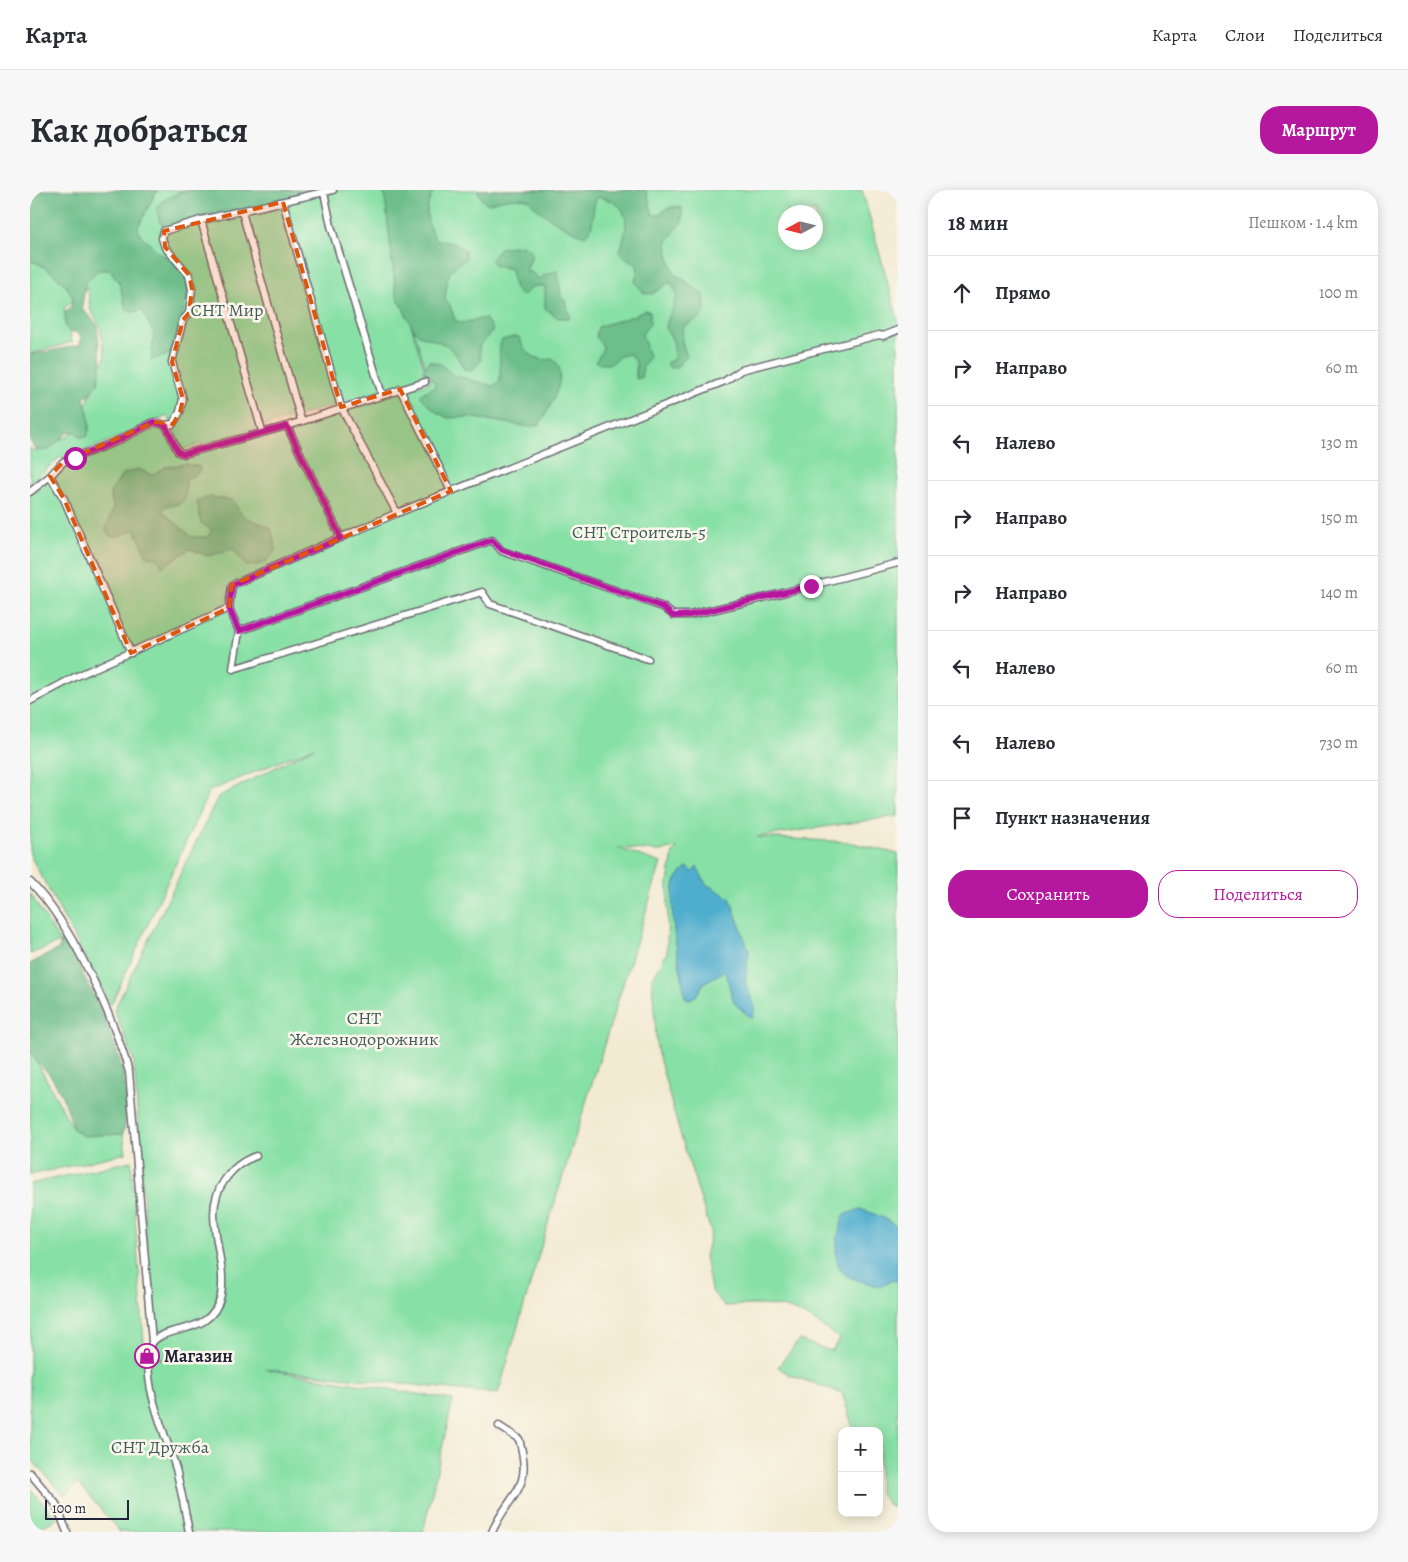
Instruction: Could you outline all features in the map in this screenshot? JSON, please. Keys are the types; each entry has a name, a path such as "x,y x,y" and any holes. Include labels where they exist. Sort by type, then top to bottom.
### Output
{"street":[{"path":"30,492 50,476 63,462 115,442 154,422 166,426 173,424 180,412 183,399 172,362 183,320 189,312 192,289 189,275 166,247 162,238 164,231 201,220 333,190"},
{"path":"324,192 331,226 382,395"},
{"path":"283,202 341,407 397,514"},
{"path":"242,212 301,420"},
{"path":"201,220 262,431"},
{"path":"648,659 490,604 482,592 233,669 239,631 229,608 232,585 451,491 725,380 741,370 879,335 883,336 898,330"},
{"path":"166,426 178,452 184,454 262,431 287,426 341,407 425,382"},
{"path":"400,389 451,491"},
{"path":"287,426 341,538"},
{"path":"50,476 64,499 131,653"},
{"path":"239,631 492,540 502,550 663,607 673,616 690,615 763,598 898,563"},
{"path":"30,701 75,677 229,608"},
{"path":"30,882 41,893 70,936 123,1051 129,1072 152,1342 150,1350 151,1384 176,1470 189,1532"},
{"path":"152,1342 178,1329 209,1319 217,1308 221,1292 221,1273 213,1218 216,1192 232,1170 247,1159 256,1156"},
{"path":"492,1532 523,1483 524,1472 524,1453 519,1438 499,1426"},
{"path":"30,1473 56,1504 67,1532"}],"highlighted area":[{"path":"283,202 341,407 400,389 451,491 232,585 229,608 131,653 64,499 50,476 63,462 154,422 173,424 180,412 183,399 172,362 183,320 189,313 192,289 189,275 165,247 164,231"}],"green space":[{"path":"39,190 157,190 138,227 139,233 159,253 177,263 185,274 189,292 170,354 151,360 154,334 142,310 132,312 126,310 119,282 110,270 98,270 85,283 82,309 97,324 101,363 98,384 84,399 89,418 87,437 80,437 75,432 68,432 49,450 36,451 30,441 30,355 80,345 81,336 76,332 69,332 65,326 65,312 72,305 73,299 67,288 48,270 30,261 30,197"},
{"path":"162,190 862,190 898,320 898,816 757,837 848,842 898,854 898,1507 890,1507 883,1498 883,1427 853,1427 842,1393 790,1375 778,1367 799,1340 831,1351 840,1339 798,1312 786,1308 760,1305 724,1306 711,1290 705,1256 711,1232 679,1130 657,1050 652,979 667,953 668,883 673,853 677,848 659,851 618,848 661,863 546,1230 498,1394 265,1369 453,1400 423,1532 120,1532 78,1483 64,1495 30,1458 30,1184 131,1161 145,1358 196,1362 154,1357 134,1061 114,1010 218,797 315,747 209,791 111,1005 30,855 30,495 65,467 161,427 179,456 280,431 430,382 391,258 427,378 182,450 168,416 93,448 59,458 30,484 30,447 32,451 69,436 89,398 105,356 100,326 90,309 88,288 64,308 72,342 30,354 30,238"},
{"path":"190,190 321,190 264,206 217,212 167,228 160,223 157,209 160,203 179,192"},
{"path":"384,190 435,190 427,209 427,214 435,239 460,246 465,253 466,259 451,271 447,280 445,300 450,305 455,320 461,323 485,318 493,330 479,347 481,361 471,371 464,369 457,356 447,345 419,335 414,330 396,294"},
{"path":"477,190 646,190 653,215 659,215 670,208 682,208 682,222 667,241 668,255 675,275 704,295 705,310 701,317 683,327 682,343 687,356 677,367 670,368 666,363 673,360 674,344 666,330 667,321 677,294 670,282 652,294 644,293 635,282 638,270 636,263 623,257 620,251 626,224 625,216 617,204 598,197 595,202 591,227 585,236 554,221 533,205 530,200 521,198 509,199 489,204 483,201"},
{"path":"522,245 531,250 532,255 526,272 531,272 539,279 547,274 558,271 561,297 565,301 570,318 558,318 545,308 545,286 533,286 525,294 520,295 514,286 511,269 494,265 491,260 500,248"},
{"path":"645,310 650,312 650,324 642,334 649,357 643,367 641,378 636,379 636,362 630,354 620,356 611,364 600,364 596,361 603,346 596,337 598,327 628,318"},
{"path":"519,337 524,348 531,355 546,360 552,359 558,365 560,372 557,390 540,424 530,427 469,417 448,418 436,412 420,396 435,387 435,382 423,371 429,361 440,364 453,375 493,386 499,382 500,345 502,340"},
{"path":"186,464 200,467 198,473 186,479 185,499 179,504 166,506 162,511 192,537 207,537 212,530 201,523 197,501 211,497 232,500 243,516 271,528 276,549 267,560 260,564 246,566 233,549 208,556 190,549 162,567 159,560 146,555 135,529 117,537 110,536 106,530 113,507 110,493 123,474 138,469 152,475 165,467"},
{"path":"30,893 60,942 30,954"},
{"path":"66,940 100,1009 119,1059 125,1085 126,1110 123,1134 83,1136 73,1129 65,1103 56,1084 30,1050 30,964 60,948 60,942"},
{"path":"30,1049 73,1129 123,1134 126,1153 30,1175"},
{"path":"30,1488 57,1519 30,1532"}],"water":[{"path":"688,867 693,872 697,867 706,884 730,898 749,951 745,983 755,1007 752,1019 734,1003 725,971 705,982 696,996 688,1000 685,997 672,913 674,885 681,873"},
{"path":"860,1209 880,1216 898,1227 898,1282 893,1280 880,1287 858,1280 846,1275 837,1262 836,1246 844,1215"}],"place":[{"name":"Магазин","path":"147,1356"}],"route":[{"path":"75,458 115,442 154,422 166,426 178,452 184,454 262,431 287,426 341,538 232,585 229,608 239,631 492,540 502,550 663,607 673,616 690,615 811,586"}],"park label":[{"name":"СНТ Мир","path":"227,310"},
{"name":"СНТ Строитель-5","path":"639,532"},
{"name":"СНТ Железнодорожник","path":"364,1028"},
{"name":"СНТ Дружба","path":"160,1447"}]}
